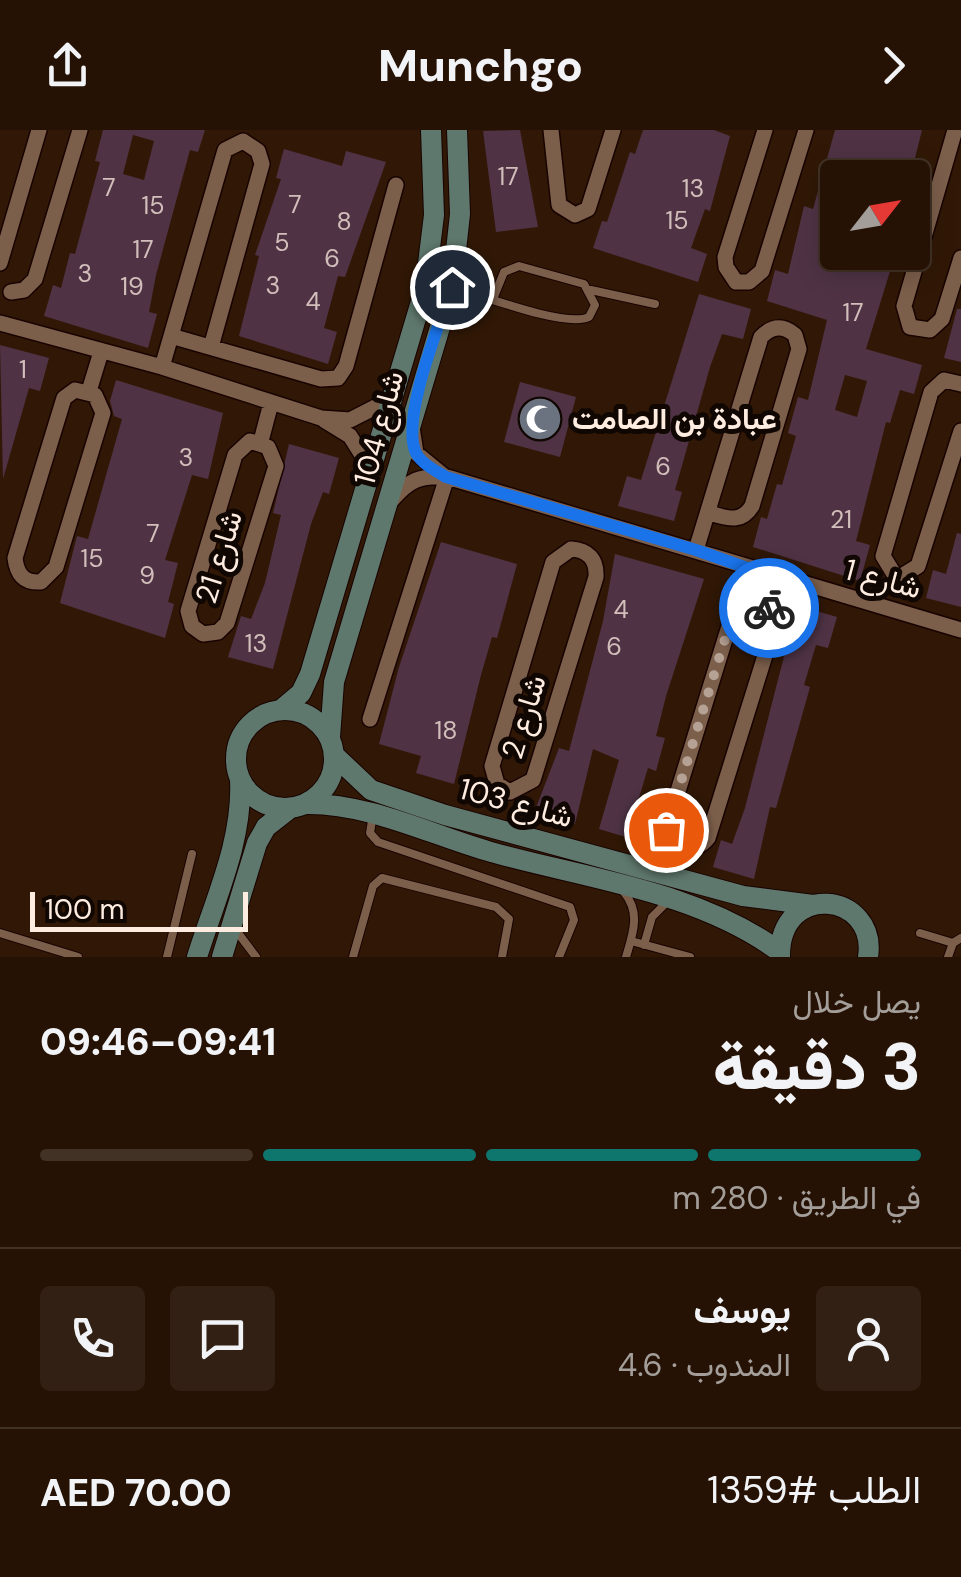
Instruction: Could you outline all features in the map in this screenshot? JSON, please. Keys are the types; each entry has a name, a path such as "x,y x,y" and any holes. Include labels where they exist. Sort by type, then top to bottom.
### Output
{"street":[{"path":"0,263 38,130"},
{"path":"80,130 34,279 24,290 5,286 1,324 162,368 321,418 350,420 396,396"},
{"name":"شارع 104","path":"282,709 301,693 310,674 426,288 434,215 432,130"},
{"name":"شارع 104","path":"332,746 334,682 452,287 460,220 457,130"},
{"path":"551,130 559,205 575,215 588,208 613,130"},
{"path":"766,130 726,257 730,278 743,283 762,271 806,130"},
{"path":"954,130 904,306 910,327 930,330 942,319 961,258"},
{"path":"162,368 225,150 237,142 248,142 258,151 262,164 211,347"},
{"path":"172,336 321,378 338,378 346,366 396,184"},
{"path":"434,215 448,212 460,220"},
{"path":"696,550 761,337 770,329 784,328 795,335 799,350 752,506 732,520 709,513"},
{"path":"90,391 100,352"},
{"path":"897,579 883,556 931,392 944,380 961,384"},
{"path":"74,390 90,391 103,412 56,567 42,582 31,582 16,567 20,540 64,398 74,390"},
{"name":"شارع 21","path":"261,441 271,403"},
{"path":"321,418 350,436 372,471"},
{"path":"412,427 416,453 446,477"},
{"path":"889,608 897,579 918,566 961,431"},
{"name":"شارع 21","path":"261,441 272,452 276,466 227,623 218,632 203,634 192,626 188,611 236,455 244,444 261,441"},
{"path":"389,502 408,482 425,476 446,477"},
{"path":"370,719 446,477"},
{"name":"شارع 1","path":"446,477 696,550 784,581 961,630"},
{"name":"شارع 2","path":"583,550 592,520"},
{"name":"شارع 2","path":"571,549 583,550 592,558 596,577 533,780 510,792 496,784 492,766 553,562 571,549"},
{"path":"775,609 752,608 730,623 666,830 672,840 687,848 700,847 708,838 778,614 775,609 784,581"},
{"path":"196,957 236,838 241,810 235,756 242,733 259,716 282,709 301,712 318,722 332,746 327,784 266,828 257,843 222,957"},
{"name":"شارع 103","path":"332,746 371,790 430,810 743,896 837,905 854,914 867,948"},
{"path":"240,780 252,796 269,806 297,806"},
{"name":"شارع 103","path":"297,806 331,804 373,814 493,853 618,884 725,919 780,954"},
{"path":"780,954 787,922 814,905"},
{"path":"867,948 885,957"}],"lane":[{"path":"493,299 504,272 519,266 584,284 591,290 655,304"},
{"path":"452,287 574,321 592,312 591,290"},
{"path":"373,814 370,832 378,842 570,906 574,920 559,957"},
{"path":"168,957 192,854"},
{"path":"352,957 373,886 382,878 496,907 509,920 502,957"},
{"path":"618,884 635,908 626,957"},
{"path":"644,944 652,917 670,900"},
{"path":"231,924 256,957"},
{"path":"0,933 78,957"},
{"path":"920,933 957,941 948,957"},
{"path":"631,941 690,957"}],"building":[{"path":"103,130 205,130 198,152 190,150 156,275 149,312 157,314 148,348 44,316 53,285 61,288 70,253 75,254 100,162 95,161","holes":["133,135 154,141 144,180 123,174"]},
{"path":"520,130 538,227 496,232 483,131"},
{"path":"643,130 714,130 730,136 710,211 705,209 691,248 707,254 698,282 593,248 602,221 607,222 630,152 635,154"},
{"path":"835,130 922,130 914,160 827,160"},
{"path":"284,149 342,166 346,151 386,162 345,277 338,276 324,328 337,332 328,364 239,336 259,256 255,255 281,179 276,178"},
{"path":"820,184 820,270 890,270 866,349 922,365 914,394 900,390 890,423 886,422 856,541 870,545 860,581 753,547 761,517 767,519 777,484 782,485 796,436 788,433 798,397 808,400 827,320 767,301 775,270 788,274 804,206 813,209","holes":["845,375 867,381 857,417 835,410"]},
{"path":"699,294 751,309 743,339 722,334 710,367 675,490 682,492 674,521 618,506 627,476 641,480"},
{"path":"957,309 961,309 961,362 944,358"},
{"path":"0,345 49,358 40,391 29,388 3,479"},
{"path":"116,380 223,413 208,479 192,475 165,560 178,563 168,602 174,604 165,638 60,603 77,536 88,539 122,419 114,416 110,401"},
{"name":"عبادة بن الصامت","path":"520,382 576,397 560,457 504,442"},
{"path":"289,444 339,458 329,494 323,492 311,524 273,669 228,657 241,616 251,619 265,583 281,515 273,513"},
{"path":"957,533 961,534 961,607 926,598 933,570 946,574"},
{"path":"441,542 517,564 497,638 492,637 481,675 454,784 416,773 421,756 379,744 399,667"},
{"path":"615,554 704,579 656,736 665,738 656,771 648,768 635,811 656,817 649,844 599,829 619,760 593,749 575,824 534,813 559,748 569,751 603,621"},
{"path":"789,603 837,617 828,648 816,645 804,685 810,687 776,808 770,807 754,879 713,867 721,840 732,844 745,808 789,637 783,636"}],"way so far":[{"path":"666,830 730,623 752,608 769,608"}],"place":[{"name":"عبادة بن الصامت","path":"540,419"}],"route":[{"path":"452,287 431,348 412,427 416,453 428,466 446,477 696,550 784,581 775,609 769,608"}]}
